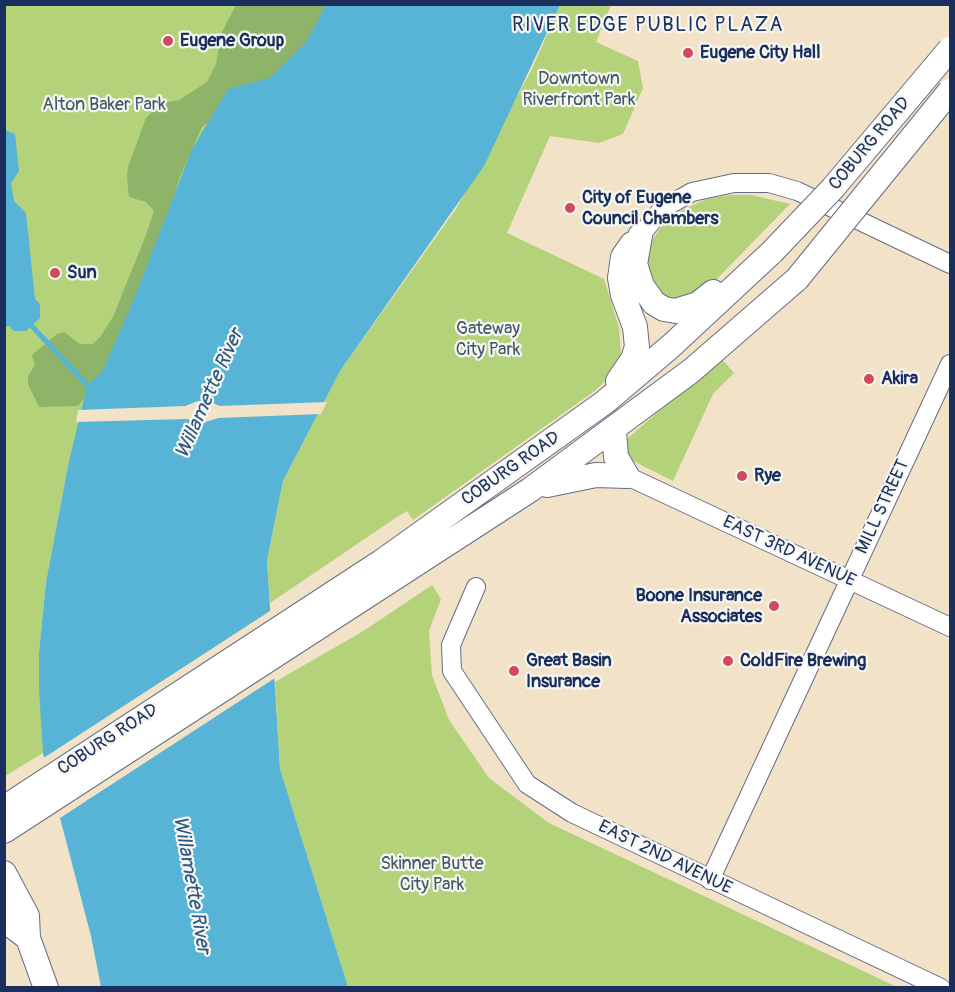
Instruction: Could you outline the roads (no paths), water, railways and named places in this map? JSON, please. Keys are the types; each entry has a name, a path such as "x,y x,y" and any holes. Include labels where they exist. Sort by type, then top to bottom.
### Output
{"main road":[{"name":"COBURG ROAD","path":"4,831 387,570 605,402 687,332 772,252 833,188 951,49"},
{"name":"COBURG ROAD","path":"4,808 387,570 530,490 692,371 797,279 951,91"},
{"path":"640,236 635,264 642,286 654,303 664,309 676,311 698,304 772,252"},
{"path":"605,402 636,350 635,327 623,295 620,278 623,257 630,245 640,236"},
{"path":"530,490 573,477 627,476 616,457 614,430"},
{"path":"4,873 27,916 28,938 46,987"},
{"path":"4,913 12,926 28,938"}],"street":[{"path":"640,236 662,209 692,192 734,183 769,183 797,191 951,264"},
{"name":"MILL STREET","path":"710,880 951,364"},
{"name":"EAST 3RD AVENUE","path":"627,476 951,627"},
{"name":"EAST 2ND AVENUE","path":"476,587 451,645 452,670 526,784 572,813 941,987"}],"water":[{"name":"Willamette River","path":"326,5 560,5 484,166 340,371 283,481 267,560 280,769 348,987 101,987 91,936 43,753 39,690 39,652 46,582 68,466 87,386 103,370 134,299 192,149 228,89 270,78 306,42"},
{"path":"5,130 15,134 19,171 11,183 14,201 26,213 35,299 40,304 40,318 26,331 14,331 9,326 5,327"}],"waterway":[{"path":"28,322 91,389"}],"place":[{"name":"Eugene Group","path":"168,41"},
{"name":"Eugene City Hall","path":"688,53"},
{"name":"City of Eugene Council Chambers","path":"570,208"},
{"name":"Sun","path":"55,273"},
{"name":"Akira","path":"869,379"},
{"name":"Rye","path":"742,476"},
{"name":"Boone Insurance Associates","path":"774,606"},
{"name":"ColdFire Brewing","path":"728,661"},
{"name":"Great Basin Insurance","path":"514,671"}],"district":[{"name":"RIVER EDGE PUBLIC PLAZA","path":"648,26"}],"park label":[{"name":"Downtown Riverfront Park","path":"579,89"},
{"name":"Alton Baker Park","path":"104,105"},
{"name":"Gateway City Park","path":"488,339"},
{"name":"Skinner Butte City Park","path":"432,874"}]}
